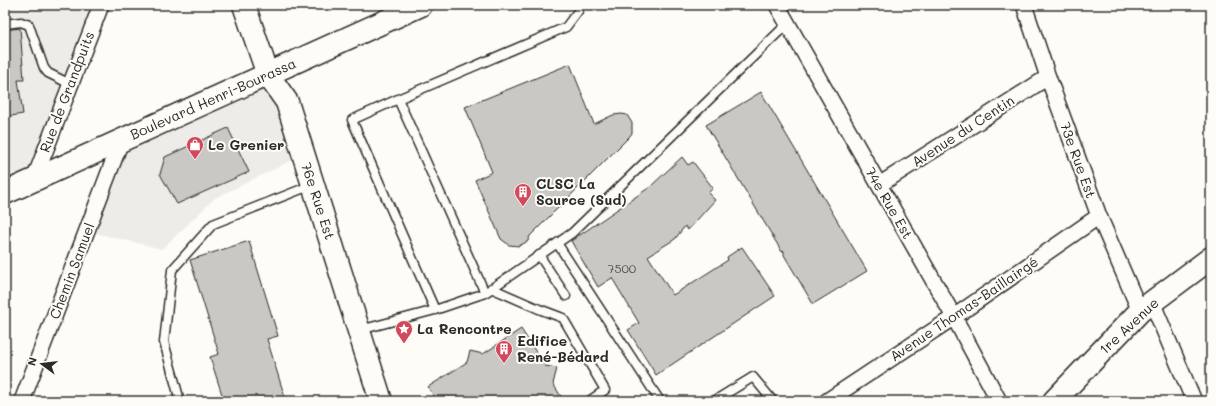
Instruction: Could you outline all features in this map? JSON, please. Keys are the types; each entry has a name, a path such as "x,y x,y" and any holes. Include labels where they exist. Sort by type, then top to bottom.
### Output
{"street":[{"name":"Rue de Grandpuits","path":"34,180 101,5"},
{"name":"76e Rue Est","path":"244,5 268,75 287,102 312,185 382,401"},
{"name":"Boulevard Henri-Bourassa","path":"5,193 421,5"},
{"name":"74e Rue Est","path":"777,5 954,317 999,401"},
{"name":"73e Rue Est","path":"1024,5 1048,77 1099,216 1194,401"},
{"name":"Avenue du Centin","path":"879,185 1048,77"},
{"name":"Chemin Samuel","path":"22,401 121,141"},
{"name":"Avenue Thomas-Baillairgé","path":"827,401 954,317 1099,216"},
{"name":"1re Avenue","path":"1054,401 1146,307 1211,258"}],"lane":[{"path":"435,310 352,120 566,28 578,10 579,5"},
{"path":"5,24 21,22 29,25 44,68 48,73 70,84"},
{"path":"360,330 435,310 488,290 572,233 788,23"},
{"path":"398,99 488,290 563,318 605,390 589,401"},
{"path":"180,401 164,342 172,270 213,224 312,185"},
{"path":"557,243 660,401"},
{"path":"539,255 566,296"},
{"path":"714,401 753,377 773,401"}],"shaded area":[{"path":"5,5 101,5 34,180 5,193"},
{"path":"268,75 303,155 215,198 162,249 87,231 121,141"}],"building":[{"path":"20,28 24,80 18,80 23,114 5,117 5,30"},
{"path":"570,64 594,124 613,115 627,115 632,123 632,133 530,236 528,241 519,246 509,245 501,239 475,180 492,172 465,107"},
{"path":"761,92 867,271 813,304 784,255 784,251 782,252 706,125"},
{"path":"228,128 249,172 177,204 160,174 165,157"},
{"path":"682,157 688,165 693,162 713,188 708,193 715,200 688,230 685,226 675,239 648,256 673,295 728,260 727,257 742,247 775,296 656,375 628,330 639,323 612,278 598,287 571,241 650,187"},
{"path":"249,241 278,336 267,339 286,401 224,401 210,357 219,354 190,260"},
{"name":"Edifice René-Bédard","path":"521,329 545,366 557,368 553,384 564,401 437,401 428,387 467,362 470,351 483,354"}],"place":[{"name":"Le Grenier","path":"195,160"},
{"name":"CLSC La Source (Sud)","path":"523,207"},
{"name":"La Rencontre","path":"404,344"},
{"name":"Edifice René-Bédard","path":"504,364"}]}
